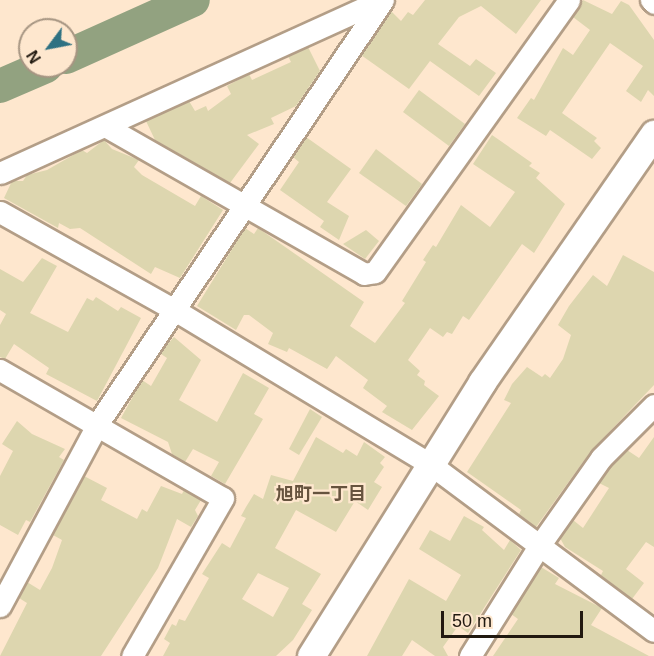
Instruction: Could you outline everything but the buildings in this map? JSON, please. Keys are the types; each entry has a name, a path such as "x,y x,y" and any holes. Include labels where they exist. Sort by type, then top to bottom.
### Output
{"street":[{"path":"0,173 382,0"},
{"path":"0,606 98,423 242,205 382,0"},
{"path":"105,126 364,274 375,272 569,0"},
{"path":"651,0 654,3"},
{"path":"311,656 430,464 654,134"},
{"path":"0,212 173,309 430,464 654,632"},
{"path":"0,370 98,423 223,498 132,656"},
{"path":"470,656 539,546 602,458 654,405"}],"waterway":[{"path":"78,52 193,0"},
{"path":"0,86 18,78"}],"district":[{"name":"旭町一丁目","path":"321,494"}]}
